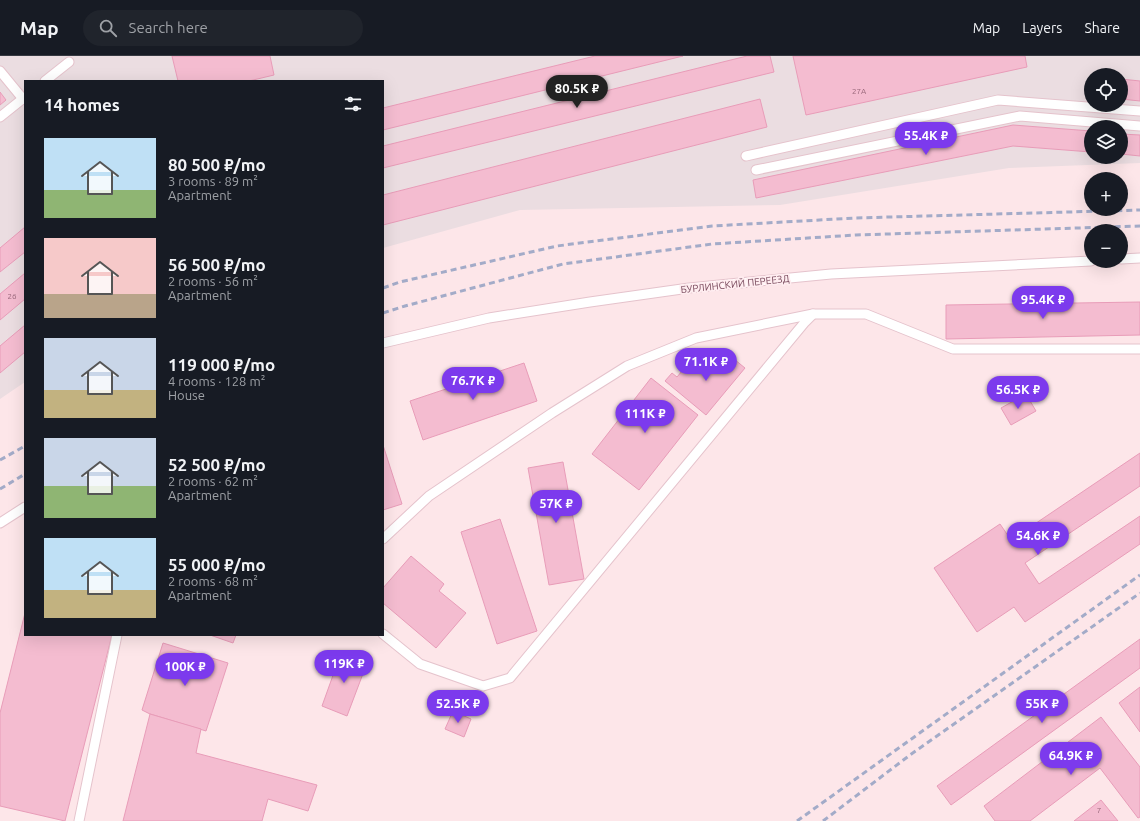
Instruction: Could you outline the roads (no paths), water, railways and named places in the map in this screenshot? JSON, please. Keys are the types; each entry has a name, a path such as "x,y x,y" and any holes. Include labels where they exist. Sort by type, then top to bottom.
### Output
{"lane":[{"path":"46,80 69,62"},
{"path":"0,71 24,98 0,117"},
{"path":"746,156 998,100 1140,110"},
{"path":"756,170 1020,116 1140,126"},
{"path":"1128,259 1140,258"},
{"name":"БУРЛИНСКИЙ ПЕРЕЕЗД","path":"384,343 489,318 689,288 831,274 1084,261"},
{"path":"384,635 420,664 483,686 510,678 813,314"},
{"path":"384,538 429,496 552,413 627,366 696,338 813,314 866,314 953,349 1140,349"},
{"path":"0,523 24,508"},
{"path":"79,821 117,636"}],"railway":[{"path":"384,288 400,282 557,246 712,226 855,218 1140,210"},
{"path":"384,313 563,264 712,244 856,235 1140,226"},
{"path":"0,460 24,447"},
{"path":"0,489 24,475"},
{"path":"797,821 1140,575"},
{"path":"823,821 910,755 1140,593"}]}
